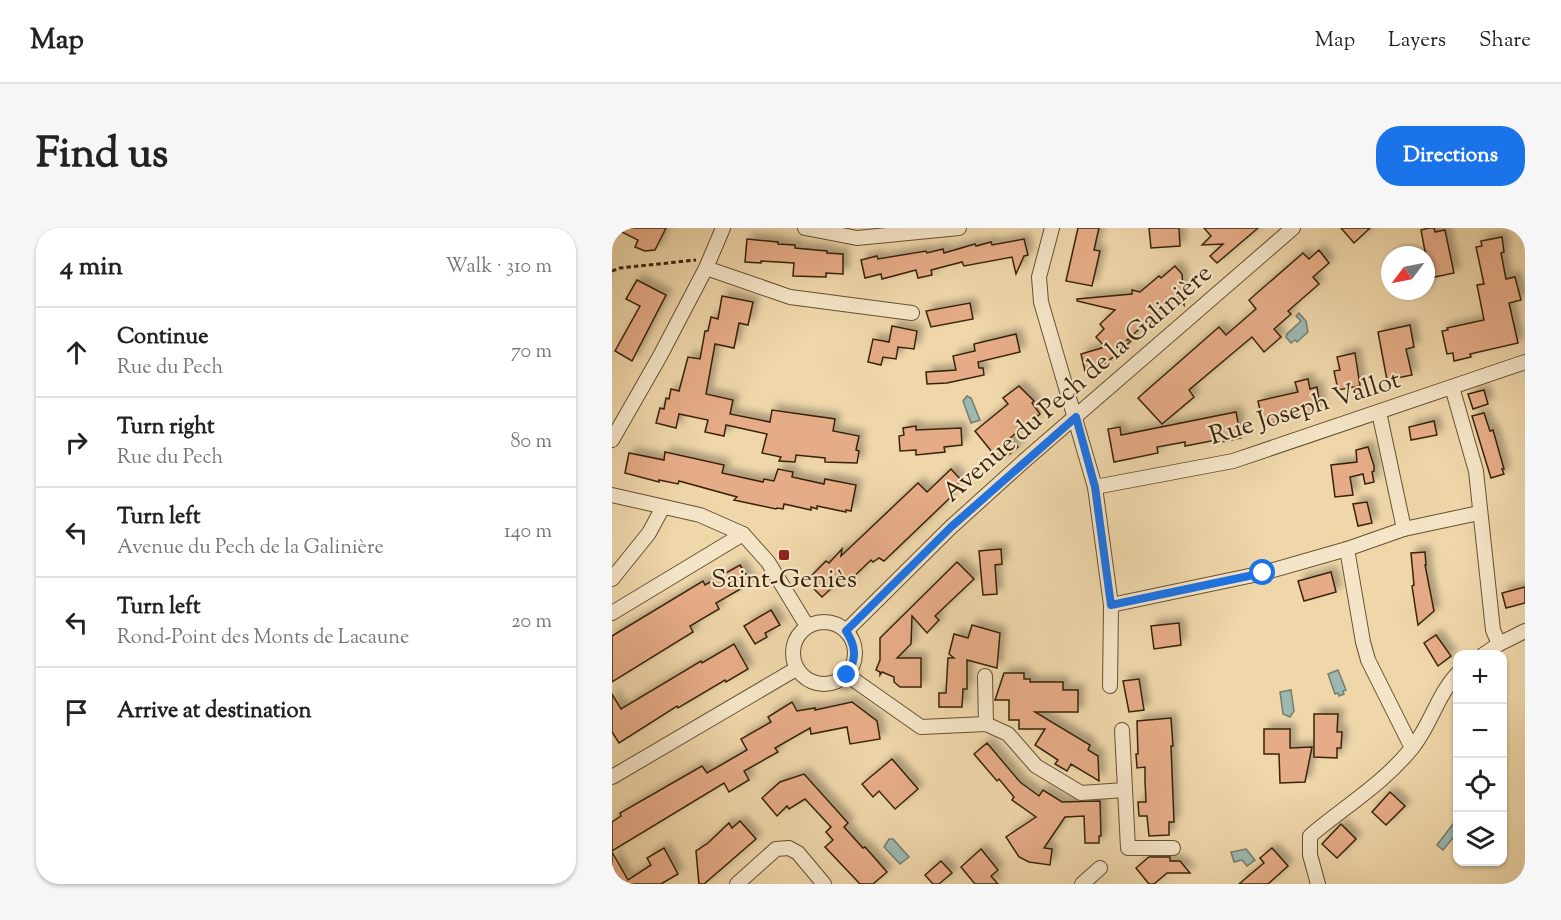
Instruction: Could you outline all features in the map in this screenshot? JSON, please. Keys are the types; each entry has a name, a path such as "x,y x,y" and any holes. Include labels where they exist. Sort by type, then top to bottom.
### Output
{"street":[{"path":"612,440 660,356 723,228"},
{"path":"806,228 856,238 959,228"},
{"path":"1052,228 1039,277 1041,302 1095,487 1111,605 1110,686"},
{"name":"Avenue du Pech de la Galinière","path":"846,631 951,527 1293,228"},
{"path":"707,264 790,297 912,313"},
{"name":"Rue Joseph Vallot","path":"1095,487 1233,460 1525,363"},
{"path":"1452,387 1476,471 1493,630 1499,644"},
{"path":"1379,412 1404,529"},
{"path":"612,495 700,515 743,534 768,562 807,626"},
{"path":"612,579 649,533 663,507"},
{"path":"1111,605 1263,573 1347,549 1404,529 1479,513"},
{"path":"612,613 743,534"},
{"path":"1347,549 1362,642 1368,660 1412,748"},
{"path":"817,622 828,622 846,631 855,648 855,658 847,675 830,684 820,684 811,682 796,669 793,660 795,641 807,626 817,622"},
{"path":"1489,650 1525,631"},
{"path":"612,777 796,669"},
{"path":"847,675 921,726 986,724 1008,735 1036,766 1081,793 1125,790"},
{"path":"985,676 986,724"},
{"path":"1317,884 1310,855 1310,836 1379,783 1412,748 1421,736 1446,685 1453,678"},
{"path":"1122,730 1128,848 1173,848"},
{"path":"736,884 776,849 789,848 798,853 824,884"},
{"path":"1082,884 1101,868"}],"path":[{"path":"612,271 620,267 682,260 707,264"}],"water":[{"path":"1299,313 1306,321 1308,332 1297,342 1295,340 1291,343 1286,337 1301,321 1296,316"},
{"path":"967,396 971,398 980,420 971,423 963,401"},
{"path":"1338,670 1346,690 1339,696 1338,693 1335,694 1328,674"},
{"path":"1291,690 1294,711 1290,717 1283,714 1280,692"},
{"path":"1453,824 1453,838 1443,850 1437,845"},
{"path":"889,839 893,839 909,857 900,864 884,847"},
{"path":"1246,849 1255,860 1247,866 1242,860 1234,862 1231,852"}],"building":[{"path":"614,228 666,228 655,250 645,251 635,247 638,240"},
{"path":"1078,228 1099,228 1094,250 1100,251 1092,286 1066,281"},
{"path":"1149,228 1179,228 1180,246 1151,248"},
{"path":"1204,228 1258,228 1217,263 1210,256 1223,244 1202,245 1211,236"},
{"path":"1341,228 1370,228 1354,243"},
{"path":"1434,228 1435,232 1445,230 1454,273 1435,277 1435,246 1424,246 1421,230"},
{"path":"1502,237 1504,252 1501,253 1506,279 1515,277 1521,300 1509,303 1518,343 1470,354 1471,357 1454,361 1453,353 1447,354 1442,331 1484,320 1477,285 1484,284 1476,247 1482,246 1481,241"},
{"path":"747,239 778,242 778,244 795,245 795,248 843,254 843,274 826,273 826,277 793,276 794,263 745,262"},
{"path":"1024,239 1028,255 1024,256 1016,274 1012,257 964,266 962,262 931,270 932,275 918,278 916,270 882,279 881,274 865,278 861,260 877,256 878,259 926,251 927,253 943,249 944,253 975,244 976,246 991,242 992,245"},
{"path":"1319,250 1329,263 1313,277 1319,284 1288,311 1291,314 1274,329 1281,337 1264,352 1252,337 1189,390 1194,397 1162,424 1138,398 1219,327 1226,335 1256,309 1249,300 1303,253 1309,259"},
{"path":"1175,266 1182,274 1184,305 1177,295 1127,340 1132,340 1104,365 1085,371 1081,354 1105,347 1096,337 1104,329 1100,324 1115,310 1077,301 1077,299 1132,294 1132,290 1140,292"},
{"path":"637,280 666,295 632,361 615,351 640,306 626,299"},
{"path":"722,296 753,302 748,325 739,323 734,348 715,344 706,394 733,400 730,414 770,422 772,410 835,419 833,431 859,436 856,450 859,451 857,463 825,462 825,458 796,455 795,462 779,461 781,457 762,453 767,434 726,425 724,436 705,432 708,420 679,414 676,428 656,423 660,408 664,409 671,389 679,391 688,357 700,359 705,331 708,331 711,317 718,319"},
{"path":"970,303 973,319 931,327 926,311"},
{"path":"1410,325 1414,347 1406,349 1412,375 1387,380 1378,332"},
{"path":"892,326 917,331 914,349 898,347 896,359 883,357 881,365 868,362 873,339 889,342"},
{"path":"1016,334 1020,352 978,362 979,368 983,368 984,375 947,383 927,384 926,372 956,370 953,356 975,351 974,344"},
{"path":"1355,353 1360,386 1338,390 1334,371 1340,370 1337,357"},
{"path":"1308,379 1310,389 1317,387 1320,407 1314,409 1314,412 1283,417 1284,421 1263,425 1258,401 1298,392 1295,382"},
{"path":"1019,386 1034,401 1032,403 1040,414 1010,438 1018,447 1000,462 975,431 1008,404 1003,398"},
{"path":"1484,390 1488,404 1473,409 1468,394"},
{"path":"1236,412 1241,438 1217,443 1216,440 1185,446 1185,442 1157,447 1158,453 1114,462 1108,429 1120,427 1121,435"},
{"path":"1484,413 1490,431 1493,430 1504,469 1502,469 1504,474 1491,478 1472,416"},
{"path":"1434,421 1437,435 1411,440 1409,427"},
{"path":"916,426 916,430 961,428 962,445 944,447 945,452 916,455 916,450 900,451 899,436 904,435 903,428"},
{"path":"1368,447 1374,466 1372,472 1374,482 1365,484 1363,474 1350,477 1353,495 1335,497 1331,465 1357,462 1356,450"},
{"path":"665,452 724,465 722,473 763,482 764,479 774,481 778,469 793,472 792,477 824,484 825,479 856,485 851,511 817,506 817,509 811,507 811,510 784,504 783,509 776,509 734,500 737,497 679,481 678,484 659,480 659,482 625,473 629,453 664,460"},
{"path":"951,469 961,480 952,492 954,494 884,561 879,558 873,562 871,560 842,588 837,583 822,597 811,586 815,583 810,577 826,561 829,563 842,549 841,556 918,483 927,492"},
{"path":"1367,502 1372,523 1358,526 1353,504"},
{"path":"1001,549 1002,564 995,565 997,594 983,595 979,551"},
{"path":"1425,552 1425,565 1434,611 1418,625 1412,586 1414,585 1411,553"},
{"path":"957,562 974,579 935,616 939,620 927,633 912,616 911,644 897,658 921,658 921,687 900,687 894,682 894,677 882,672 880,675 880,672 876,670 880,660 880,638"},
{"path":"740,565 751,583 716,603 719,609 690,626 693,632 612,682 612,636 703,581 705,585"},
{"path":"1331,572 1336,592 1304,601 1298,581"},
{"path":"1525,587 1525,603 1506,608 1502,593"},
{"path":"771,610 780,625 765,633 767,637 755,644 744,626"},
{"path":"1179,623 1181,645 1154,649 1151,626"},
{"path":"972,625 1000,633 997,668 967,660 967,689 963,689 962,707 939,707 939,693 946,693 948,658 954,658 949,654 954,634 968,638"},
{"path":"1436,635 1451,656 1438,666 1424,643"},
{"path":"734,644 748,669 678,708 677,706 619,743 612,732 612,694 621,709"},
{"path":"1004,673 1024,673 1024,679 1030,679 1030,682 1063,682 1063,690 1078,690 1078,712 1035,712 1090,745 1088,750 1098,756 1099,781 1071,764 1067,771 1055,764 1058,760 1035,745 1045,729 1019,729 1019,720 1009,720 1009,700 995,700"},
{"path":"1139,679 1144,710 1129,712 1123,681"},
{"path":"792,702 797,711 815,708 815,710 852,702 877,721 880,739 850,744 847,727 811,734 810,728 775,748 778,752 744,771 749,780 729,792 724,783 612,851 612,822 621,816 620,813 702,766 707,773 747,750 741,739 771,722 768,717"},
{"path":"1314,714 1338,714 1337,732 1342,732 1341,748 1337,748 1337,758 1314,757"},
{"path":"1171,718 1174,822 1169,822 1169,835 1149,836 1147,816 1139,816 1138,802 1146,802 1145,767 1137,768 1137,721"},
{"path":"1264,729 1290,729 1290,748 1312,747 1305,782 1280,783 1279,754 1264,754"},
{"path":"987,743 1020,782 1039,796 1043,790 1062,802 1100,801 1101,836 1099,836 1099,843 1085,843 1084,816 1065,817 1044,848 1052,849 1050,865 1029,862 1019,857 1006,837 1036,817 1012,800 1014,797 974,754"},
{"path":"892,759 918,789 895,809 879,791 873,797 862,784"},
{"path":"804,774 848,823 844,827 887,872 873,884 860,884 825,847 833,840 826,832 831,827 805,799 789,809 787,806 777,816 762,798 780,782"},
{"path":"1390,792 1405,806 1386,825 1372,812"},
{"path":"740,821 756,839 704,884 699,884 696,851 729,823 732,828"},
{"path":"1341,824 1356,839 1337,858 1322,844"},
{"path":"664,848 678,874 661,884 612,884 612,852 628,880 651,865 647,858"},
{"path":"1272,848 1288,866 1268,884 1239,884 1264,863 1260,858"},
{"path":"981,849 998,870 991,876 998,884 975,884 961,867"},
{"path":"1149,857 1170,857 1170,861 1180,861 1190,873 1167,873 1154,884 1149,884 1136,868"},
{"path":"941,861 952,873 939,884 933,884 925,875"}],"place":[{"name":"Saint-Geniès","path":"784,555"}],"route":[{"path":"847,675 855,658 855,648 846,631 951,527 1076,417 1095,487 1111,605 1263,573"}]}
